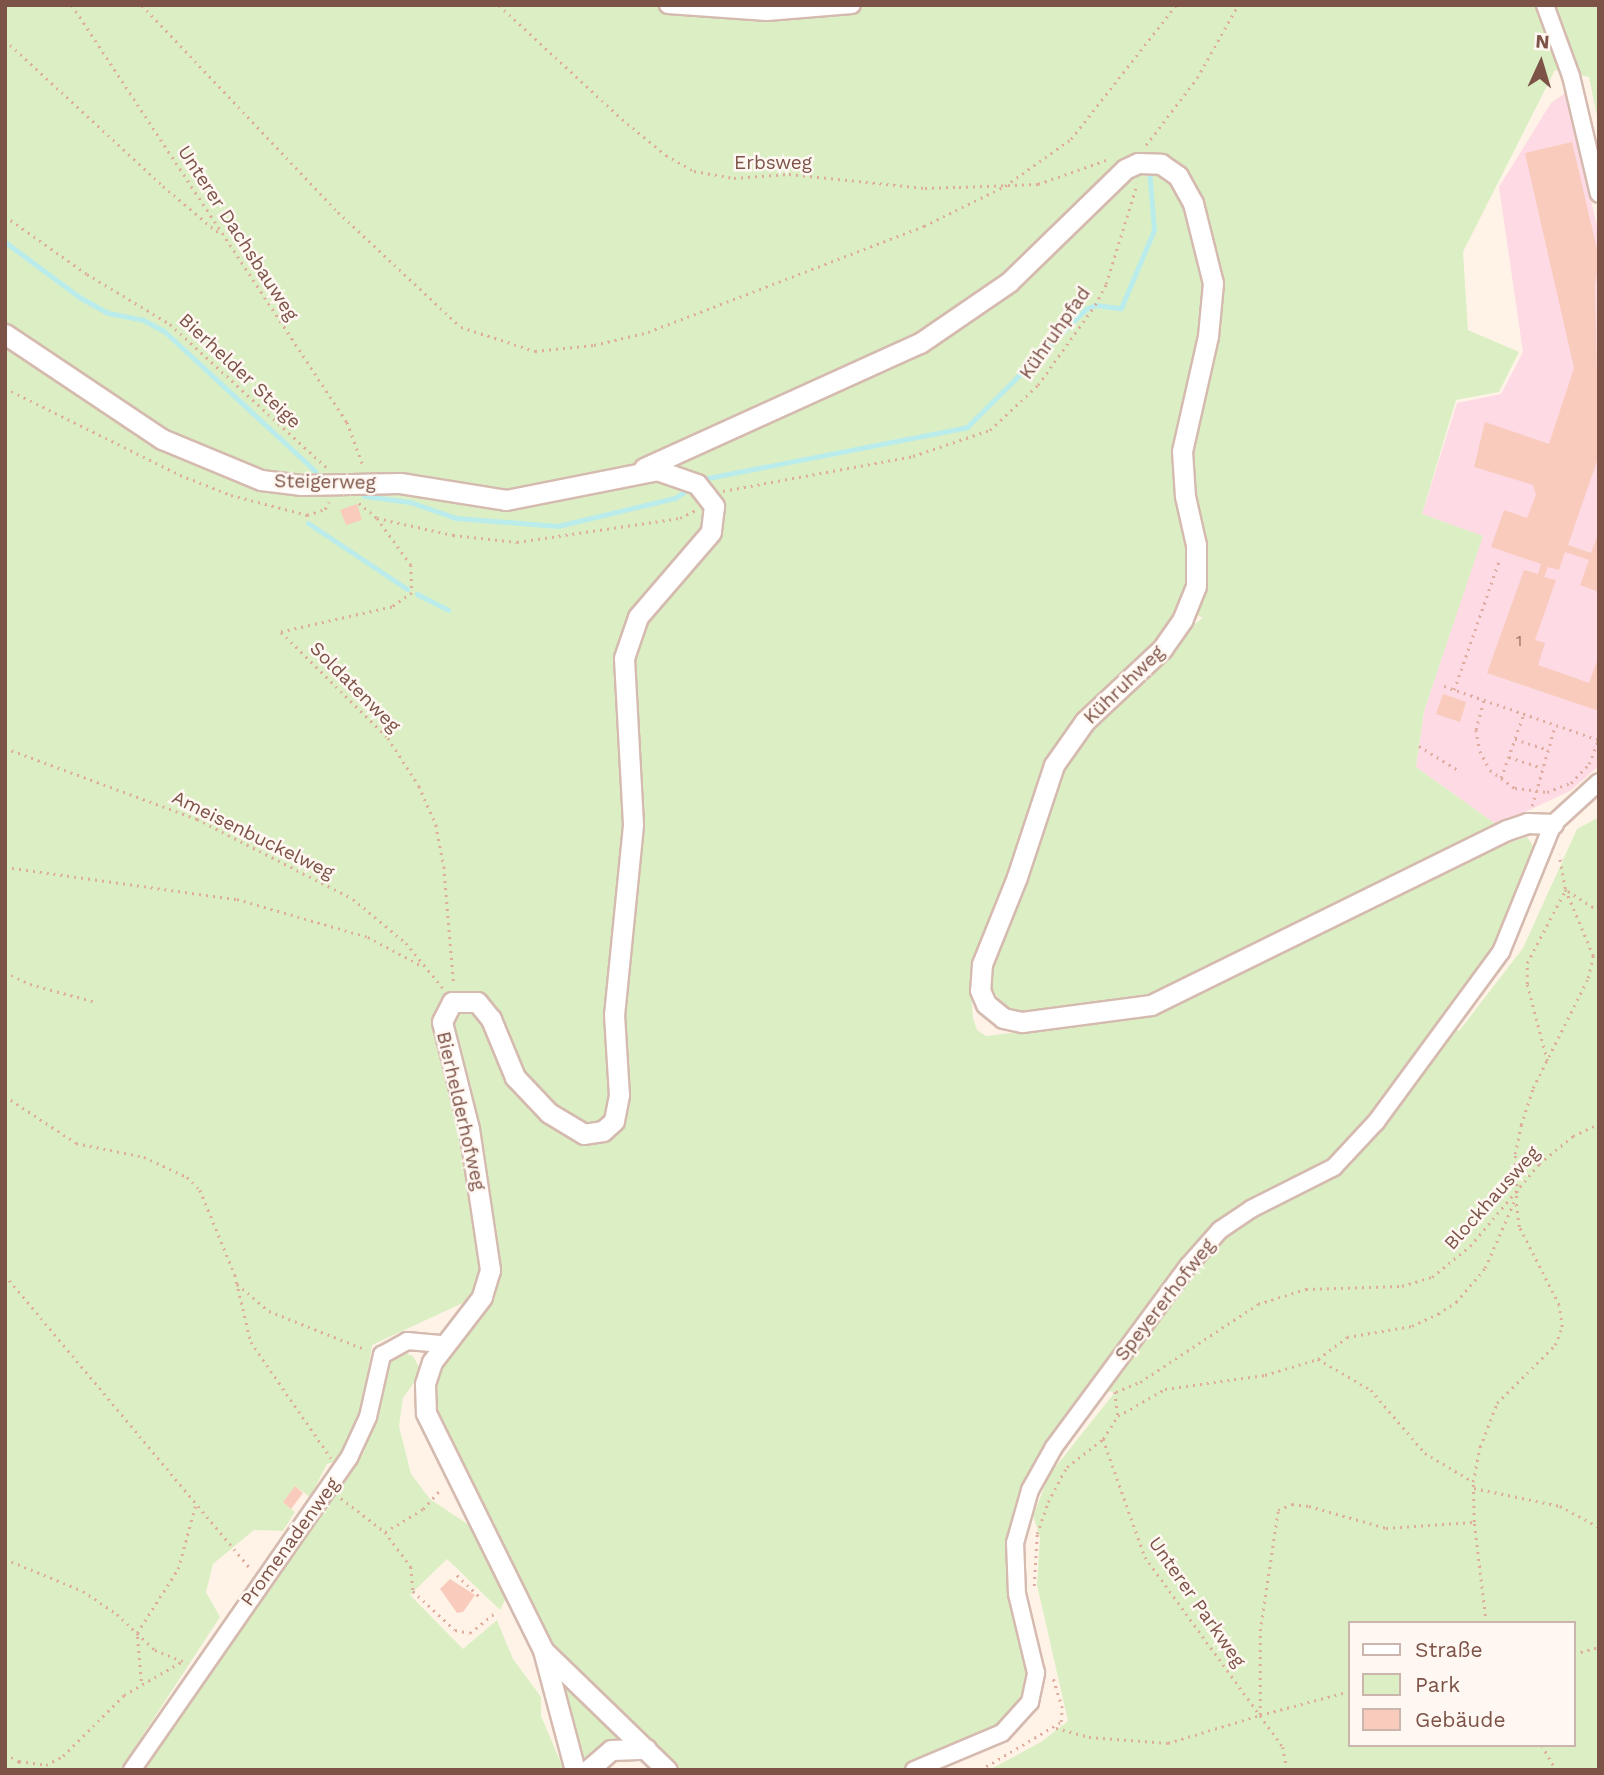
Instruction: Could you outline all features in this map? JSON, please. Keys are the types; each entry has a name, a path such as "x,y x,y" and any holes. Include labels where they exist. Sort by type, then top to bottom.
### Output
{"street":[{"path":"668,5 767,12 852,5"},
{"path":"1545,5 1571,76 1599,194"},
{"path":"637,472 872,369 967,314 1028,266 1118,174 1138,163"},
{"name":"Kühruhweg","path":"1138,163 1161,164 1182,182 1197,211 1211,264 1209,329 1182,451 1196,545 1196,586 1183,619 1163,648 1085,721 1054,765 1017,877 982,964 980,984 986,1003 998,1016 1017,1021 1101,1015 1151,1005 1507,830 1543,824"},
{"name":"Steigerweg","path":"5,334 136,422 193,454 261,480 354,483 511,500 637,472"},
{"path":"637,472 679,475 709,495"},
{"name":"Bierhelderhofweg","path":"575,1770 543,1650 429,1424 426,1377 443,1344 480,1301 490,1270 468,1129 442,1031 444,1011 454,992 486,1010 515,1077 549,1113 584,1134 598,1133 611,1125 618,1107 614,1014 633,825 624,658 638,617 711,532 715,514 709,495"},
{"path":"1543,824 1599,782"},
{"name":"Speyererhofweg","path":"914,1770 1002,1733 1030,1702 1036,1673 1015,1580 1019,1522 1044,1463 1096,1389 1220,1230 1251,1209 1334,1167 1376,1122 1502,952 1543,824"},
{"path":"383,1354 413,1340 443,1344"},
{"name":"Promenadenweg","path":"132,1770 261,1580 340,1473 366,1423 383,1354"},
{"path":"543,1650 667,1770"},
{"path":"588,1770 611,1750 646,1749"}],"path":[{"name":"Unterer Dachsbauweg","path":"72,5 347,422 364,458 354,483"},
{"path":"142,5 338,212 461,327 516,348 550,350 648,332 924,226 1005,186 1071,139 1176,5"},
{"name":"Erbsweg","path":"499,5 622,119 666,155 694,171 734,178 789,174 925,188 1005,186 1056,180 1116,152 1130,151 1138,163"},
{"path":"1138,163 1146,145 1197,78 1238,5"},
{"path":"5,40 163,186 223,233"},
{"name":"Kühruhpfad","path":"709,495 913,457 990,430 1038,386 1095,304 1131,207 1138,163"},
{"name":"Bierhelder Steige","path":"5,216 87,274 181,332 354,483"},
{"name":"Soldatenweg","path":"454,992 444,867 436,825 419,786 388,738 281,632 392,607 412,593 411,565 377,518 486,540 548,540 680,518 692,514 709,495"},
{"path":"1454,690 1499,561"},
{"path":"1444,686 1454,690 1484,701 1523,716 1598,740 1589,764 1571,783 1534,792 1501,780 1484,761 1477,741 1484,701"},
{"path":"1501,780 1523,716"},
{"path":"1486,1621 1474,1522 1473,1482 1484,1430 1497,1403 1555,1345 1562,1327 1559,1305 1519,1227 1517,1141 1533,1088 1581,995 1593,956 1565,889 1534,792 1555,726"},
{"path":"1515,739 1548,750"},
{"path":"1419,746 1458,770"},
{"name":"Ameisenbuckelweg","path":"5,748 197,819 353,899 406,943 425,968 454,992"},
{"path":"1509,757 1542,768"},
{"path":"5,867 237,899 368,937 425,968"},
{"path":"1565,889 1599,912"},
{"path":"1547,1061 1527,985 1527,963 1565,889"},
{"path":"5,972 30,984 96,1002"},
{"path":"5,1096 76,1143 119,1149 187,1177 200,1190 237,1284 251,1342 340,1473"},
{"name":"Blockhausweg","path":"1115,1392 1146,1378 1258,1304 1306,1289 1402,1286 1432,1277 1465,1251 1557,1148 1599,1124"},
{"path":"1034,1590 1037,1534 1048,1502 1067,1467 1103,1439 1118,1416 1165,1389 1265,1376 1318,1359 1347,1337 1412,1326 1456,1302 1485,1268 1518,1193"},
{"path":"5,1275 261,1580"},
{"path":"237,1284 253,1301 278,1315 383,1354"},
{"path":"1318,1359 1371,1390 1425,1453 1473,1482"},
{"path":"1096,1389 1115,1392 1118,1416"},
{"name":"Unterer Parkweg","path":"1103,1439 1145,1557 1283,1747 1287,1770"},
{"path":"330,1488 384,1532 411,1567 413,1591 455,1630 470,1633 495,1613"},
{"path":"1474,1488 1560,1506 1599,1527"},
{"path":"384,1532 423,1509 439,1491"},
{"path":"141,1682 137,1633 178,1569 196,1503"},
{"path":"1260,1715 1260,1631 1278,1510 1292,1504 1309,1506 1386,1528 1474,1522"},
{"path":"5,1559 83,1591 155,1650 181,1662 202,1665"},
{"path":"457,1575 480,1597"},
{"path":"1576,1653 1599,1647"},
{"path":"46,1765 68,1752 141,1682 181,1662"},
{"path":"980,1770 1055,1728 1063,1714 1051,1670"},
{"path":"1055,1728 1089,1737 1168,1743 1348,1691"},
{"path":"1543,1747 1556,1770"},
{"path":"5,1754 19,1761 46,1765 52,1770"},
{"path":"16,1770 19,1761"}],"shaded area":[{"path":"1565,93 1599,234 1599,766 1570,791 1497,825 1416,767 1424,711 1482,536 1422,514 1457,403 1501,394 1523,352 1499,187 1551,103"}],"green space":[{"path":"5,5 1599,5 1599,126 1589,77 1555,70 1463,252 1468,330 1519,352 1499,392 1456,400 1422,514 1483,536 1424,711 1416,767 1497,825 1164,994 1019,1014 1006,1009 989,985 987,970 1048,796 1073,747 1174,649 1184,631 1203,618 1180,606 1159,642 1093,701 1067,729 1043,767 1003,887 976,950 970,982 973,1018 977,1030 986,1036 1139,1017 1162,1010 1482,852 1527,837 1534,847 1498,945 1444,1024 1459,1031 1523,948 1577,829 1599,817 1599,1770 989,1770 1041,1742 1068,1721 1037,1585 1040,1537 1033,1516 1049,1475 1115,1392 1089,1389 1008,1544 1012,1605 1030,1668 1021,1701 998,1727 904,1770 679,1770 553,1644 436,1420 434,1383 445,1358 481,1314 465,1302 372,1345 361,1415 353,1436 337,1461 327,1464 310,1497 295,1486 283,1502 295,1512 283,1531 254,1530 213,1564 206,1592 220,1617 120,1770 5,1770"},
{"path":"400,1351 413,1356 419,1367 418,1377 403,1398 399,1426 411,1474 430,1499 472,1527 507,1596 500,1610 447,1559 410,1595 463,1649 497,1620 513,1659 541,1697 541,1716 564,1770 139,1770 364,1452 377,1415 385,1364"},
{"path":"560,1676 626,1739 600,1746 582,1765"}],"building":[{"path":"1572,142 1599,258 1595,287 1599,464 1597,461 1568,545 1591,553 1599,532 1599,592 1580,585 1589,560 1565,552 1559,570 1548,567 1544,577 1556,580 1535,640 1545,643 1538,665 1589,683 1599,656 1599,711 1487,673 1524,570 1538,574 1541,564 1491,547 1504,510 1527,518 1536,495 1533,485 1474,467 1485,422 1549,444 1574,368 1525,153"},
{"path":"357,504 362,520 346,525 340,510"},
{"path":"1443,694 1466,702 1460,722 1436,714"},
{"path":"295,1486 303,1493 291,1509 283,1502"},
{"path":"450,1579 475,1595 463,1612 457,1613 440,1589"}],"waterway":[{"path":"708,478 967,427 1086,309 1095,305 1121,308 1154,230 1149,168"},
{"path":"5,242 79,297 108,313 143,320 164,331 315,471"},
{"path":"364,496 410,502 456,518 558,526 675,498 687,490"},
{"path":"308,523 407,589"},
{"path":"417,594 448,610"}]}
